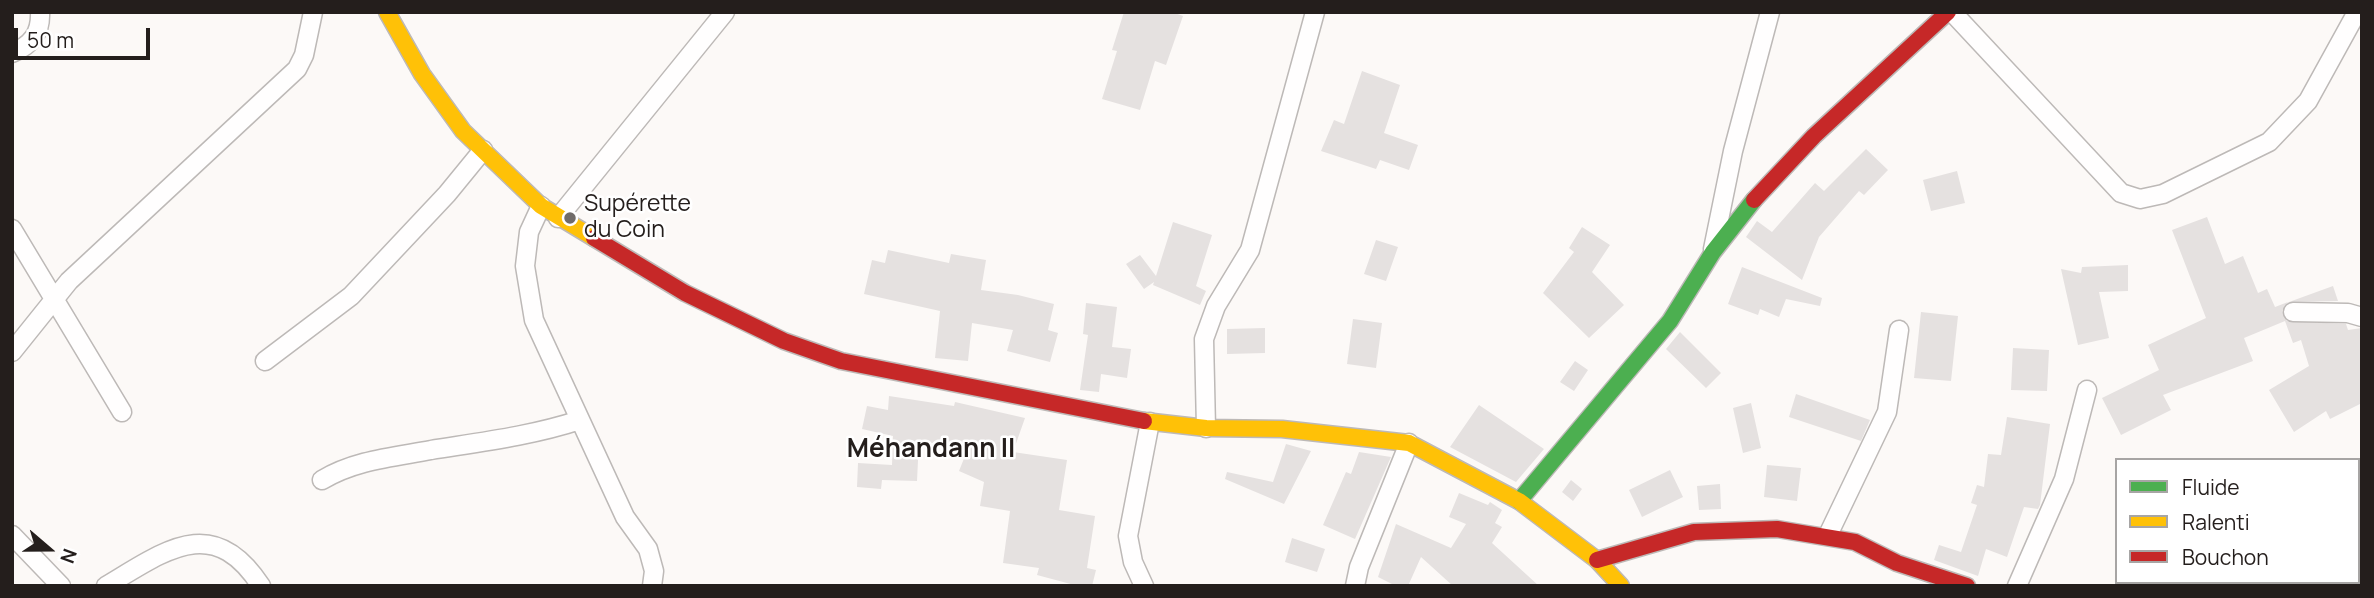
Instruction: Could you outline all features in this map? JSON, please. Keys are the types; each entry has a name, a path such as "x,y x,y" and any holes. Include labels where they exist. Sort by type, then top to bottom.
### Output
{"street":[{"path":"12,52 36,37 41,27 40,12"},
{"path":"12,352 69,281 297,69 304,55 313,12"},
{"path":"387,12 422,74 463,131 541,206 685,293 784,341 841,361 1150,422 1206,428 1282,429 1409,443 1518,501 1597,561 1621,586"},
{"path":"558,218 725,12"},
{"path":"1206,428 1204,340 1216,306 1250,250 1315,12"},
{"path":"1518,501 1662,331 1713,252 1750,204 1814,136 1950,12 2121,193 2140,199 2163,194 2269,142 2308,101 2357,12"},
{"path":"1713,252 1734,151 1768,14"},
{"path":"265,360 351,296 447,194 483,150"},
{"path":"541,206 529,232 526,266 534,320 625,517 648,549 654,571 652,586"},
{"path":"12,229 122,412"},
{"path":"2293,312 2348,313 2362,317"},
{"path":"1828,535 1887,412 1899,330"},
{"path":"2017,586 2064,479 2087,390"},
{"path":"322,480 336,472 388,456 543,432 580,419"},
{"path":"1144,586 1133,562 1128,536 1150,422"},
{"path":"1355,586 1359,566 1409,443"},
{"path":"1597,561 1694,532 1777,529 1828,535 1855,542 1897,563 1967,586"},
{"path":"12,535 61,586"},
{"path":"106,586 169,549 205,542 245,561 261,586"}],"building":[{"path":"1124,12 1172,12 1183,16 1166,65 1155,61 1140,110 1102,99 1117,51 1112,50"},
{"path":"1362,71 1400,85 1384,133 1418,145 1409,170 1380,160 1376,169 1321,151 1334,120 1344,124"},
{"path":"1866,149 1888,170 1864,195 1859,191 1819,237 1802,280 1746,237 1757,221 1772,232 1815,183 1824,191"},
{"path":"1957,171 1965,203 1931,211 1923,180"},
{"path":"2207,217 2225,264 2243,256 2258,293 2267,289 2275,307 2288,302 2282,311 2287,321 2346,324 2348,330 2362,328 2362,403 2330,419 2326,411 2294,432 2269,390 2309,366 2301,340 2293,343 2285,321 2244,338 2253,361 2163,395 2171,410 2121,435 2102,398 2159,370 2148,345 2206,318 2172,230"},
{"path":"1173,222 1212,235 1196,286 1206,291 1200,305 1153,285 1154,282 1144,289 1126,264 1140,255 1156,276"},
{"path":"1582,227 1610,245 1592,272 1624,305 1589,338 1543,293 1574,252 1569,248"},
{"path":"1376,240 1398,247 1386,281 1364,274"},
{"path":"888,250 949,263 951,254 986,260 981,290 1054,304 1048,330 1058,333 1050,362 1007,351 1013,330 972,323 968,361 935,358 940,311 864,294 872,260 885,263"},
{"path":"2128,265 2128,291 2099,292 2109,338 2078,345 2061,269 2081,273 2082,267"},
{"path":"1742,267 1822,298 1820,306 1786,299 1779,317 1760,309 1758,315 1728,304"},
{"path":"2333,286 2338,301 2289,302"},
{"path":"1086,303 1117,307 1112,347 1131,349 1127,378 1101,374 1099,392 1080,390 1088,335 1083,334"},
{"path":"1921,312 1958,316 1951,381 1914,378"},
{"path":"1353,319 1382,323 1376,368 1347,364"},
{"path":"1265,328 1265,353 1227,354 1227,329"},
{"path":"1680,332 1721,373 1706,388 1666,349"},
{"path":"2013,348 2049,350 2047,391 2011,390"},
{"path":"1575,361 1588,370 1574,391 1560,382"},
{"path":"1796,394 1870,420 1861,441 1789,417"},
{"path":"889,396 954,406 955,402 1025,418 1013,452 1067,460 1059,510 1095,516 1087,568 1096,570 1092,586 1078,586 1037,575 1039,568 1003,563 1010,511 980,506 984,482 959,471 967,451 919,440 917,481 882,480 881,489 857,487 858,463 892,465 893,436 862,429 867,406 888,410"},
{"path":"1751,403 1761,448 1743,453 1733,408"},
{"path":"1479,405 1544,449 1516,482 1450,447"},
{"path":"2007,417 2050,424 2040,505 2038,509 2024,507 2007,557 1986,549 1978,576 1934,560 1939,545 1961,552 1977,505 1971,503 1977,485 1984,487 1988,454 2001,455"},
{"path":"1286,444 1311,451 1284,504 1225,479 1227,472 1273,482"},
{"path":"1359,452 1391,457 1355,539 1323,525 1346,472 1351,474"},
{"path":"1767,465 1801,468 1797,501 1764,497"},
{"path":"1670,470 1683,497 1642,517 1629,490"},
{"path":"1571,480 1582,489 1573,501 1562,492"},
{"path":"1720,484 1721,509 1699,510 1697,486"},
{"path":"1459,493 1488,505 1490,502 1502,510 1495,523 1502,527 1492,543 1539,586 1453,586 1421,557 1408,586 1396,586 1378,577 1396,524 1451,548 1466,524 1449,517"},
{"path":"1292,538 1325,549 1317,572 1285,562"}],"traffic: fast":[{"path":"1519,501 1670,321 1713,252 1754,200"},
{"path":"2215,586 2220,584"}],"traffic: slow":[{"path":"387,12 422,74 463,131 541,206 594,238"},
{"path":"1144,421 1206,428 1282,429 1409,443 1519,501 1597,560 1621,586"}],"traffic: jam":[{"path":"1754,200 1814,136 1948,12"},
{"path":"594,238 685,293 784,341 841,361 1144,421"},
{"path":"1597,560 1694,532 1777,529 1855,542 1897,563 1967,586"}],"place":[{"name":"Supérette du Coin","path":"570,218"}],"district":[{"name":"Méhandann II","path":"931,450"}]}
